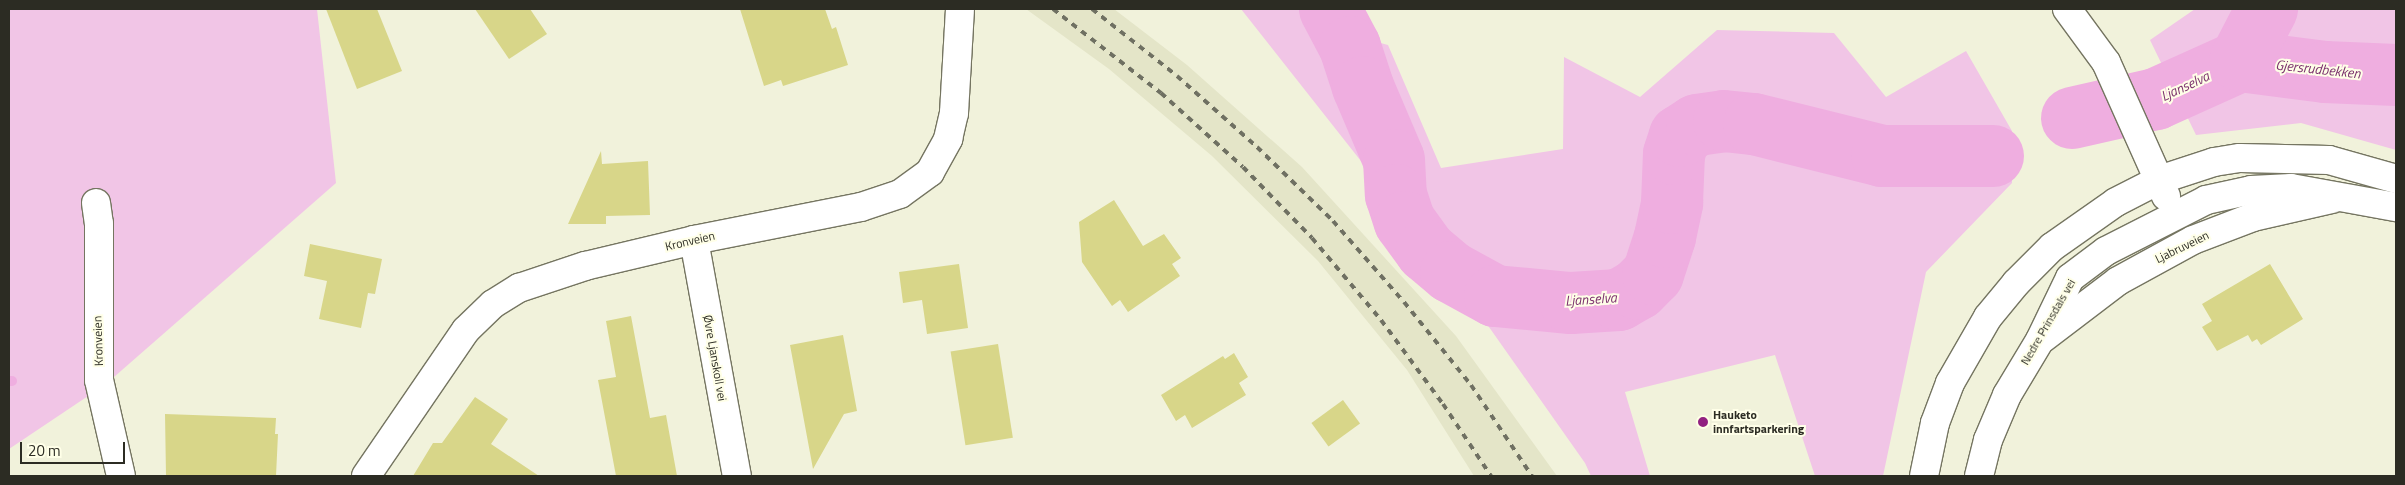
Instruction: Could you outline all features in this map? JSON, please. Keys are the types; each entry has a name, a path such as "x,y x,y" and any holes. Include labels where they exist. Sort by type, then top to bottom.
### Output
{"main road":[{"name":"Kronveien","path":"366,476 466,330 493,304 519,288 585,266 694,240 861,207 900,194 930,172 948,139 954,113 960,9"},
{"path":"2067,9 2096,45 2114,78 2174,215"},
{"path":"1924,476 1935,424 1950,383 1988,317 2016,283 2052,247 2116,202 2159,180 2214,162 2265,157 2329,160 2396,179"},
{"name":"Ljabruveien","path":"2174,215 2213,198 2252,190 2291,188 2344,196 2396,207"},
{"name":"Ljabruveien","path":"2040,340 2118,281 2193,240 2253,218 2344,196"},
{"name":"Kronveien","path":"96,204 99,380 121,476"},
{"name":"Nedre Prinsdals vei","path":"1979,476 1988,440 2007,395 2040,340 2070,278 2106,251 2174,215"},
{"name":"Øvre Ljanskoll vei","path":"694,240 737,476"}],"shaded area":[{"path":"9,9 317,9 336,183 106,384 9,449"},
{"path":"1026,9 1114,9 1187,65 1302,167 1456,336 1557,476 1474,476 1407,370 1318,261 1212,156 1109,69"},
{"path":"1241,9 1314,9 1321,27 1388,45 1441,168 1563,149 1564,57 1640,97 1717,30 1834,33 1886,97 1966,51 2012,131 2012,183 1926,272 1883,476 1815,476 1775,355 1625,392 1650,476 1591,476 1585,463 1465,293"},
{"path":"2195,9 2396,9 2396,150 2301,123 2196,135 2150,40"}],"building":[{"path":"326,9 377,9 402,71 357,89"},
{"path":"475,9 530,9 547,34 509,59"},
{"path":"740,9 825,9 832,29 836,27 848,65 783,86 781,80 764,86"},
{"path":"601,151 602,164 648,161 650,215 606,216 606,224 568,224"},
{"path":"1114,200 1143,246 1164,234 1181,258 1172,264 1180,276 1128,312 1120,300 1112,306 1082,262 1079,222"},
{"path":"310,244 382,259 375,294 368,293 361,328 319,319 327,281 304,276"},
{"path":"959,264 968,328 927,334 922,300 903,303 899,272"},
{"path":"2270,264 2303,319 2261,345 2257,339 2252,342 2248,335 2217,351 2202,327 2212,321 2202,304"},
{"path":"631,316 650,418 666,415 677,476 616,476 598,380 616,377 606,321"},
{"path":"843,335 857,411 844,414 813,469 790,345"},
{"path":"998,344 1013,438 965,445 951,352"},
{"path":"1234,353 1248,377 1239,383 1246,395 1192,428 1185,415 1176,421 1161,395 1223,356 1225,359"},
{"path":"475,397 508,419 491,444 539,476 413,476 433,443 442,443"},
{"path":"1343,400 1360,423 1328,446 1311,423"},
{"path":"165,414 276,418 275,434 278,434 276,476 166,476"}],"waterway":[{"name":"Ljanselva","path":"1330,9 1350,47 1363,87 1394,160 1396,195 1405,222 1426,251 1451,272 1495,296 1571,303 1619,300 1638,289 1653,274 1665,237 1672,203 1674,154 1680,136 1697,125 1724,121 1754,124 1882,156 1993,156"},
{"name":"Ljanselva","path":"2072,118 2156,99 2240,61 2267,9"},
{"name":"Gjersrudbekken","path":"2240,61 2325,72 2396,75"}],"railway":[{"path":"1053,9 1161,93 1243,167 1312,238 1381,320 1443,404 1491,476"},
{"path":"1092,9 1177,76 1257,147 1333,221 1404,302 1471,385 1532,476"}],"place":[{"name":"Hauketo innfartsparkering","path":"1703,422"}]}
